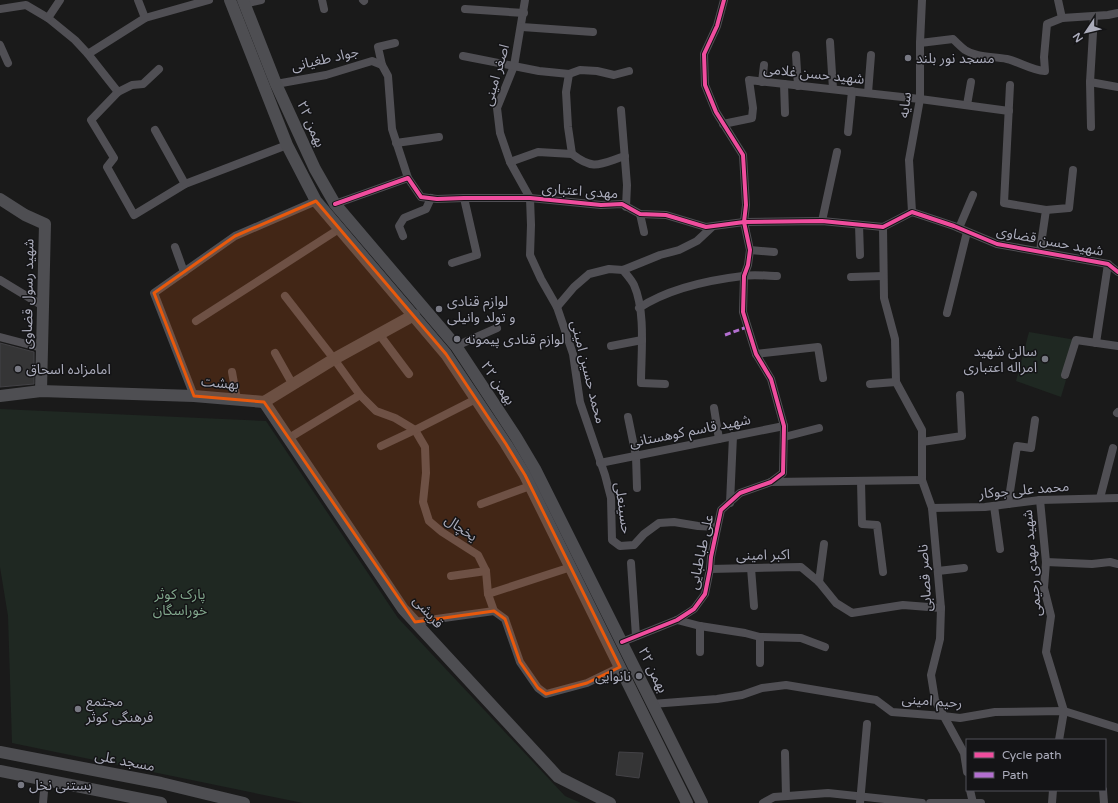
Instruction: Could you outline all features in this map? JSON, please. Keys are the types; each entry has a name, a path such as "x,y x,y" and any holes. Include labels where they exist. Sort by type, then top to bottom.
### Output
{"main road":[{"name":"۲۲ بهمن","path":"230,0 286,146 316,201 383,278 446,354 476,399 493,413 535,469 702,803"},
{"name":"۲۲ بهمن","path":"244,2 276,84 315,169 335,204 456,346 493,413 506,444 530,486 571,567 687,803"},
{"name":"شهید رسول قضاوی","path":"0,199 25,215 44,224 41,391"},
{"path":"264,402 334,359 414,315"},
{"name":"بهشت","path":"0,396 41,391 194,396 264,402"},
{"name":"قریشی","path":"264,402 404,609 415,622 558,777 610,803"},
{"name":"مسجد علی","path":"0,752 161,784 244,803"},
{"path":"0,771 154,802"}],"street":[{"path":"48,18 60,0"},
{"path":"138,0 145,18"},
{"path":"88,54 145,18 209,0"},
{"path":"244,2 261,0"},
{"path":"322,0 324,9"},
{"name":"اصغر امینی","path":"525,0 522,27 514,66 498,108 500,133 510,162 530,198"},
{"name":"علی طباطبایی","path":"622,642 677,620 694,609 705,594 721,510 740,493 771,482 784,473 784,426 771,379 756,354 743,312 744,276 748,265 750,250 744,222 746,205 743,154 716,112 705,85 704,54 717,26 724,0"},
{"name":"سایه","path":"912,212 909,160 920,99 922,0"},
{"path":"1058,0 1062,18"},
{"path":"0,10 24,3 48,18 75,40 118,92"},
{"path":"465,9 524,13"},
{"path":"920,43 953,39 965,50 977,55 1007,59 1035,70 1045,71 1044,57 1047,24 1062,18 1118,13"},
{"path":"1091,127 1090,82 1094,16"},
{"path":"522,27 593,32"},
{"path":"830,42 833,89"},
{"path":"395,43 378,47 382,65 388,76 392,129 408,178 421,197 431,198 426,208 404,218 398,226 403,236"},
{"path":"0,45 8,63"},
{"path":"796,55 798,86"},
{"path":"868,93 871,55"},
{"path":"463,56 539,71 569,74 580,70 614,74 629,71"},
{"name":"جواد طغیانی","path":"276,84 326,75 372,61 382,65"},
{"path":"762,82 764,65"},
{"path":"159,69 143,84 132,85 118,92 91,120 114,158 107,167 134,215 185,184 286,146"},
{"path":"569,74 566,92 568,127 572,154"},
{"name":"شهید حسن غلامی","path":"723,124 752,118 753,108 749,80 920,99 1009,111"},
{"path":"967,105 972,82"},
{"path":"1090,82 1118,87"},
{"path":"784,84 785,113"},
{"path":"1010,85 1004,203 1046,210 1069,208 1073,170"},
{"path":"848,132 852,92"},
{"path":"621,110 625,156 626,206"},
{"path":"155,130 185,184"},
{"path":"396,143 439,137"},
{"path":"510,162 538,152 572,154 583,163 596,165 625,156"},
{"path":"822,221 838,152"},
{"path":"335,204 408,178"},
{"path":"959,228 973,195"},
{"name":"مهدی اعتباری","path":"431,198 530,198 601,205 622,204 640,214 666,215 706,227 744,222"},
{"path":"452,264 477,255 464,198"},
{"name":"محمد حسین امینی","path":"530,198 530,255 541,279 557,307 573,354 580,402 600,463"},
{"path":"194,396 154,293 234,236 316,201"},
{"path":"1040,251 1046,210"},
{"path":"744,222 822,221 883,227 912,212"},
{"name":"شهید حسن قضاوی","path":"912,212 959,228 997,244 1108,264 1118,272"},
{"path":"640,214 644,232"},
{"path":"859,225 860,256"},
{"path":"557,307 574,287 589,274 609,269 623,270 660,255 679,250 697,241 712,227"},
{"path":"870,384 896,382 895,339 884,298 883,227"},
{"path":"196,321 339,229"},
{"path":"947,313 967,232"},
{"path":"175,247 184,272"},
{"path":"750,250 774,252"},
{"path":"1096,343 1108,264"},
{"path":"623,270 634,284 642,323 641,384 665,384"},
{"path":"639,308 651,300 663,295 708,282 744,276 777,276"},
{"path":"851,277 883,276"},
{"path":"0,280 43,306"},
{"name":"یخچال","path":"285,296 360,395 376,411 395,418 415,430 425,447 426,473 423,502 429,521 442,532 478,555 486,571 488,594 494,611 505,619 520,662 538,688 546,694 587,683 620,667"},
{"path":"456,346 497,328"},
{"path":"379,334 409,374"},
{"path":"0,337 42,348"},
{"path":"611,346 642,340"},
{"path":"1065,375 1076,340 1118,346"},
{"path":"756,354 818,347 823,378"},
{"path":"275,353 293,385"},
{"path":"232,372 237,400"},
{"name":"ناصر قصابی","path":"896,382 922,430 922,480 932,508 941,608 940,639 931,675 934,700 964,753 966,766"},
{"path":"289,438 360,395"},
{"path":"922,442 962,436 960,395"},
{"path":"381,446 476,399"},
{"path":"714,408 719,439"},
{"path":"628,417 636,456 637,488"},
{"path":"1008,504 1017,446 1031,448 1035,420"},
{"name":"شهید قاسم کوهستانی","path":"600,463 784,426"},
{"path":"784,437 819,428"},
{"path":"730,503 733,436"},
{"path":"1100,498 1113,448"},
{"name":"حسینعلی","path":"600,463 611,498 612,540 620,546 634,545 644,534 659,524 674,522 698,526 717,527"},
{"path":"771,482 922,480"},
{"path":"861,481 862,524 877,525 883,572"},
{"path":"481,504 530,486"},
{"name":"محمد علی جوکار","path":"932,508 994,506 1040,500 1118,498"},
{"name":"شهید مهدی رحیمی","path":"1040,500 1046,562 1044,588 1051,616 1046,652 1064,711 1059,739"},
{"path":"994,506 1000,548"},
{"path":"819,582 824,544"},
{"path":"1046,562 1092,564 1110,562 1118,564"},
{"path":"631,563 636,636"},
{"path":"488,594 571,567"},
{"name":"اکبر امینی","path":"710,569 801,567 819,582 836,603 852,613 903,605 941,608"},
{"path":"751,568 754,606"},
{"path":"938,571 964,568"},
{"path":"451,576 486,571"},
{"path":"415,622 494,611"},
{"path":"677,620 700,626 745,633 760,637 801,638 825,647"},
{"path":"700,626 700,652"},
{"path":"760,637 760,663"},
{"name":"رحیم امینی","path":"652,704 717,699 742,695 762,688 786,685 876,700 892,712 960,718 995,712 1064,711 1115,727"},
{"path":"1115,727 1118,719"},
{"path":"860,800 867,724"},
{"path":"785,753 786,796"},
{"path":"43,803 45,780"},
{"path":"930,803 976,803 970,791"},
{"path":"1052,803 1053,791"},
{"path":"1103,791 1104,803"},
{"path":"763,803 774,797 828,793 860,800 922,803"}],"highlighted area":[{"path":"316,201 446,354 506,444 525,475 620,667 587,683 546,694 538,688 520,662 505,619 494,611 415,622 264,402 194,396 154,293 235,236"}],"green space":[{"name":"سالن شهید امراله اعتباری","path":"1029,332 1076,340 1061,378 1066,380 1061,397 1016,381"},
{"name":"پارک کوثر خوراسگان","path":"0,409 266,421 398,618 565,796 581,803 303,803 12,743 8,616 0,567"}],"building":[{"name":"امامزاده اسحاق","path":"0,343 34,352 34,384 0,387"},
{"path":"619,752 643,753 639,778 616,775"}],"marked path":[{"path":"725,335 747,327"}],"cycle path":[{"path":"622,642 677,620 694,609 705,594 721,510 740,493 771,482 783,473 784,426 771,379 756,354 743,312 744,276 748,265 750,250 744,222 746,205 743,155 716,112 705,85 704,54 717,26 724,0"},
{"path":"335,204 408,178 421,197 437,199 530,198 601,205 622,204 640,214 666,215 706,227 744,222 822,221 883,227 912,212 954,226 997,244 1108,264 1118,272"}],"place":[{"name":"مسجد نور بلند","path":"908,58"},
{"name":"لوازم قنادی و تولد وانیلی","path":"439,309"},
{"name":"لوازم قنادی پیمونه","path":"457,339"},
{"name":"سالن شهید امراله اعتباری","path":"1045,359"},
{"name":"امامزاده اسحاق","path":"18,369"},
{"name":"نانوایی","path":"639,676"},
{"name":"مجتمع فرهنگی کوثر","path":"78,709"},
{"name":"بستنی نخل","path":"21,785"}]}
